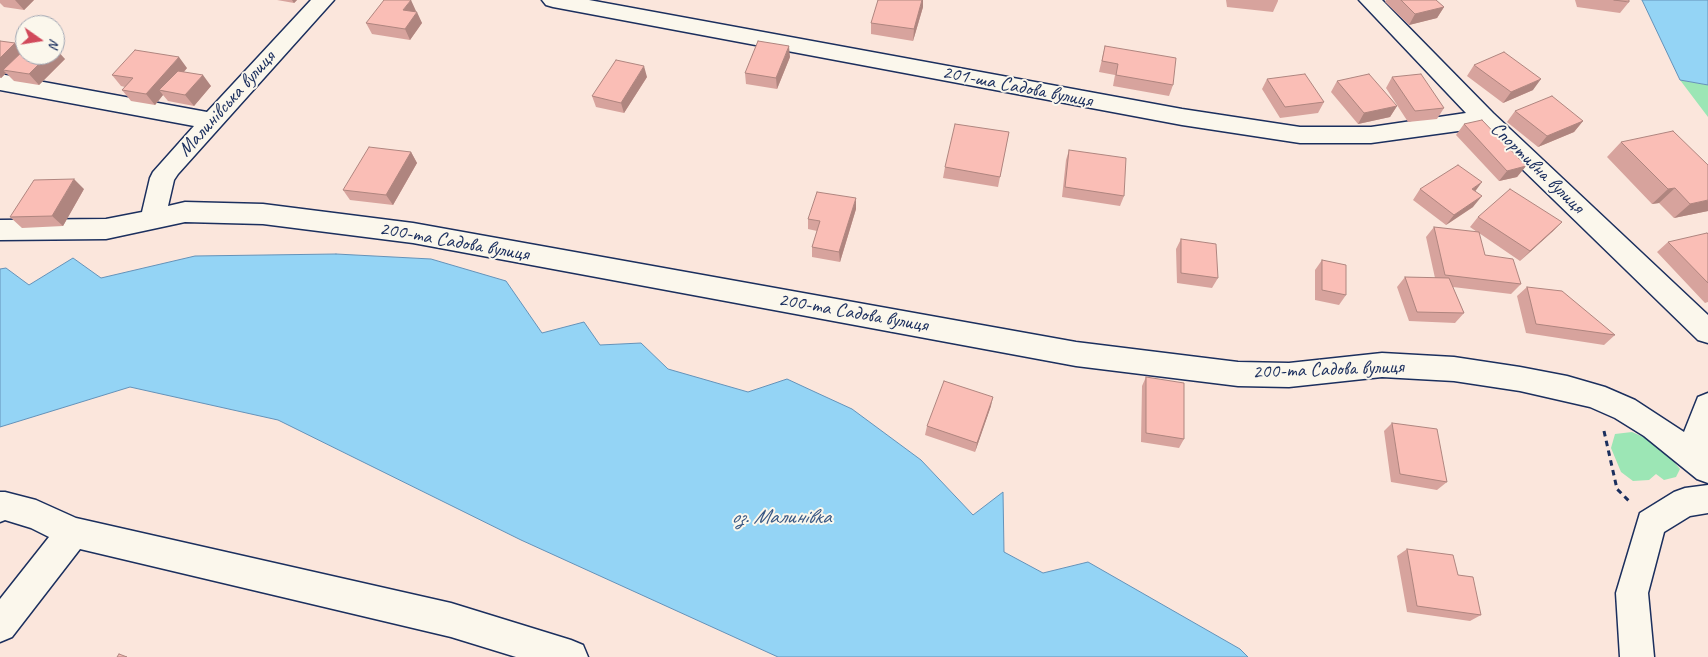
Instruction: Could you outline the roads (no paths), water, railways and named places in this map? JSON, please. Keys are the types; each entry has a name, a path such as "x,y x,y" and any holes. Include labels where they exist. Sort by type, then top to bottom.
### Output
{"street":[{"name":"Малинівська вулиця","path":"153,219 162,178 169,168 323,0"},
{"name":"201-ша Садова вулиця","path":"553,0 1182,117 1300,135 1371,135 1485,118"},
{"name":"Спортивна вулиця","path":"1370,0 1485,118 1708,332"},
{"path":"0,82 211,121"},
{"name":"200-та Садова вулиця","path":"0,230 106,229 184,212 264,214 413,233 1076,354 1238,374 1290,375 1382,365 1454,369 1520,379 1567,388 1595,396 1632,414 1699,462"},
{"path":"1699,462 1708,406"},
{"path":"1637,657 1632,593 1651,523 1685,502 1708,499"},
{"path":"0,507 5,506 36,515 73,532 451,620 571,657"},
{"path":"0,625 73,532"}],"water":[{"path":"1642,0 1708,0 1708,85 1680,80"},
{"name":"оз. Малинівка","path":"336,254 431,259 506,281 542,333 584,322 600,345 641,343 668,369 748,392 787,379 852,409 921,460 973,515 1003,492 1004,552 1043,573 1088,562 1240,649 1248,657 778,657 521,540 278,420 130,387 0,427 0,269 6,268 29,285 73,258 101,278 195,256"}]}
